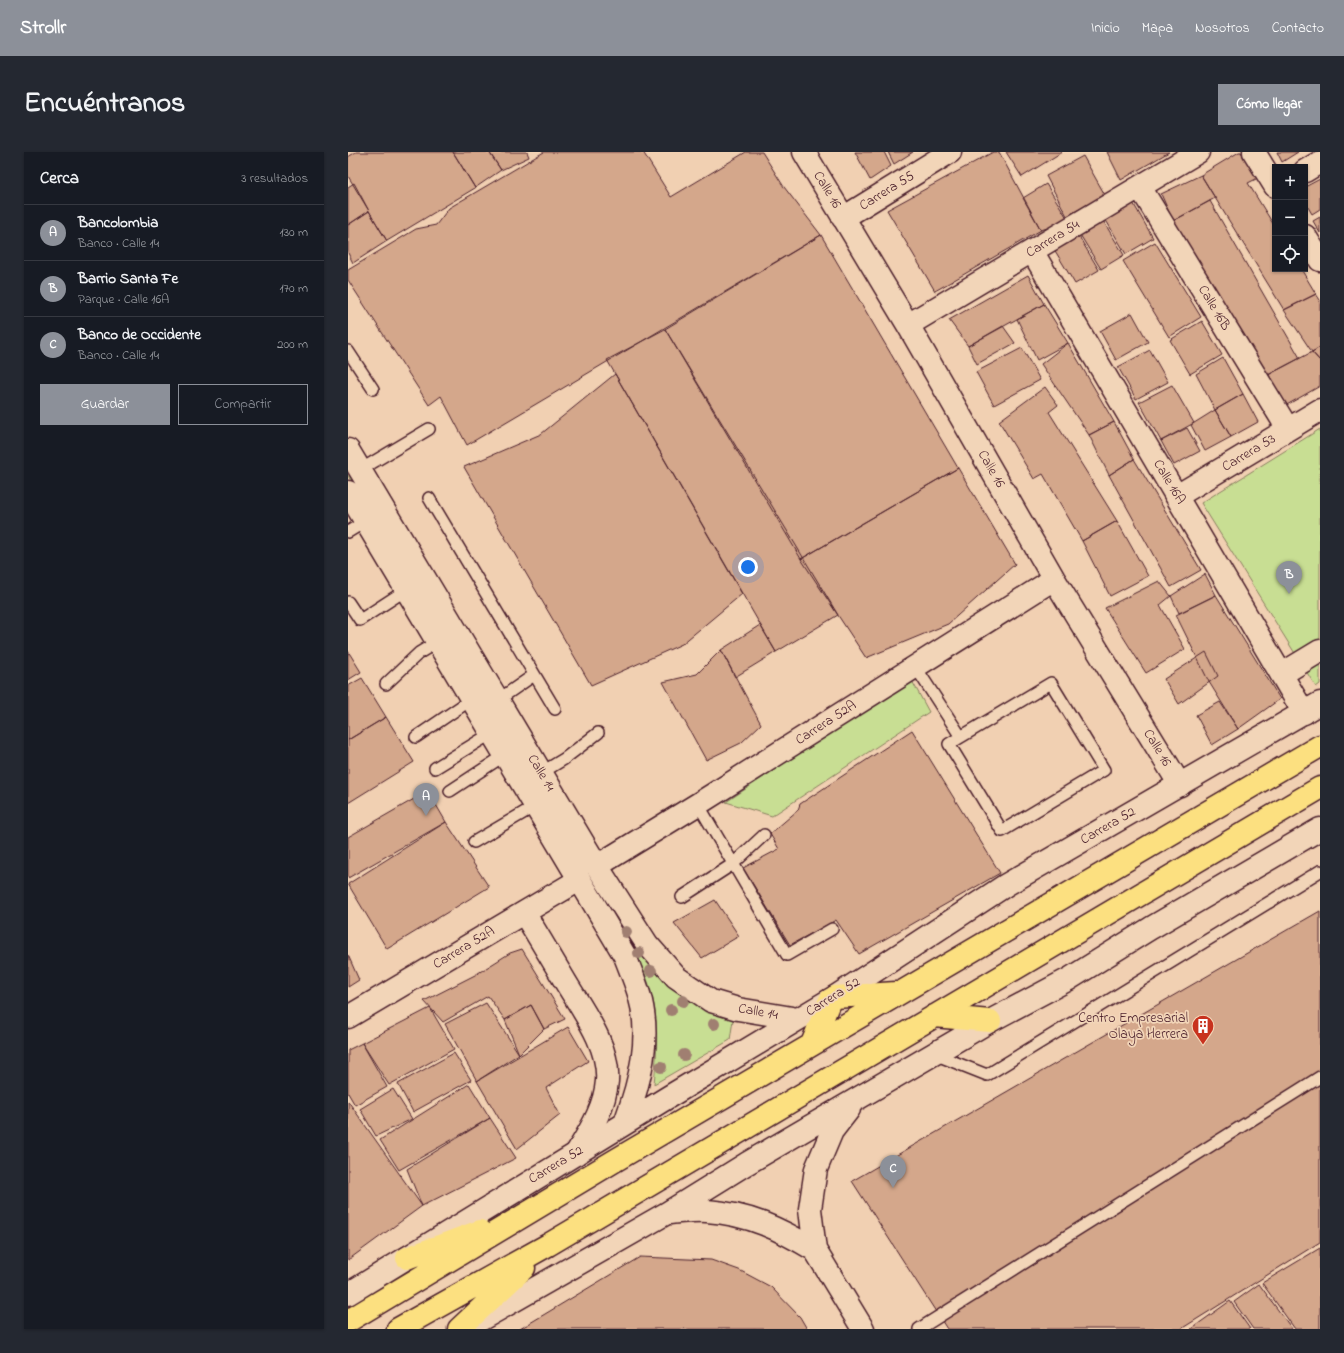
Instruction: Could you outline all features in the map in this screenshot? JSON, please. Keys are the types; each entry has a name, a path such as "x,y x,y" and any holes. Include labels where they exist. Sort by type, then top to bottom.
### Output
{"main road":[{"name":"Carrera 52","path":"348,1321 812,1044 1320,746"},
{"path":"398,1329 548,1245 1320,788"},
{"path":"812,1044 833,998 899,993"},
{"path":"934,1016 990,1021"},
{"path":"407,1258 531,1212"},
{"path":"459,1329 548,1245"}],"street":[{"name":"Calle 16","path":"804,152 908,325 1054,579 1180,785"},
{"name":"Carrera 55","path":"843,218 950,152"},
{"name":"Carrera 54","path":"908,325 1198,152"},
{"path":"1254,152 1272,181"},
{"path":"1308,169 1320,162"},
{"name":"Calle 16B","path":"1140,187 1288,429"},
{"path":"1308,241 1320,260"},
{"name":"Calle 16A","path":"1032,251 1282,674 1312,708"},
{"name":"Carrera 53","path":"1177,496 1320,410"},
{"name":"Calle 14","path":"348,450 597,866 647,944 676,977 711,1001 738,1010 798,1019"},
{"name":"Calle 14","path":"348,492 357,527 406,590 625,956 639,995 645,1031 644,1057 635,1096 625,1123"},
{"name":"Carrera 52A","path":"597,866 698,804 1054,579"},
{"path":"1282,674 1320,651"},
{"name":"Carrera 52","path":"348,1294 625,1123 833,998 1006,885 1312,708"},
{"path":"465,1329 667,1213 990,1021 1069,979 1151,928 1320,829"},
{"name":"Carrera 52A","path":"348,1017 579,880"},
{"path":"524,913 589,1022 603,1051 607,1081 605,1095 597,1118 576,1154"},
{"path":"857,1099 832,1131 816,1168 810,1209 815,1250 863,1329"},
{"path":"667,1213 706,1211 744,1216 782,1230 815,1250"}],"lane":[{"path":"348,351 373,389"},
{"path":"360,470 428,429"},
{"path":"429,498 555,709"},
{"path":"348,602 360,620 406,590"},
{"path":"386,684 419,654 438,642"},
{"path":"915,666 961,737"},
{"path":"498,700 534,675"},
{"path":"1051,683 1104,770 1002,831 949,744 961,737 1051,683"},
{"path":"416,737 472,700"},
{"path":"435,768 492,733"},
{"path":"541,773 564,759 598,733"},
{"path":"450,791 505,755"},
{"path":"698,804 787,954 832,929"},
{"path":"474,842 535,806"},
{"path":"682,897 733,864 764,835"},
{"path":"934,1054 987,1074 1320,871"},
{"path":"920,1329 1320,1077"}],"green space":[{"path":"1320,429 1320,684 1316,687 1201,503"},
{"path":"348,465 602,885 720,1014 733,1020 730,1040 654,1084 657,1038 655,1008 652,994 641,965 348,476"},
{"path":"911,679 929,712 772,816 726,802"}],"building":[{"path":"356,152 453,152 475,188 387,241 348,176 348,157"},
{"path":"453,152 489,152 501,170 475,188"},
{"path":"489,152 527,152 529,157 501,170"},
{"path":"544,152 643,152 671,197 746,152 762,152 784,187 821,235 467,445 441,396 429,405 348,280 348,270 416,229 436,225 449,208"},
{"path":"855,152 884,152 891,166 870,180"},
{"path":"888,152 913,152 894,164"},
{"path":"993,152 999,152 1041,230 935,291 887,210"},
{"path":"1006,152 1062,152 1022,177"},
{"path":"1107,152 1169,152 1121,180"},
{"path":"1241,152 1258,178 1248,183 1272,222 1272,272 1303,272 1316,294 1284,310 1201,175"},
{"path":"1277,152 1298,152 1282,162"},
{"path":"1083,156 1105,195 1067,216 1046,176"},
{"path":"1201,175 1215,198 1173,221 1161,194"},
{"path":"1320,179 1320,209 1312,214 1308,207 1308,185"},
{"path":"354,183 369,211 348,225 348,187"},
{"path":"1046,184 1069,221 1041,230 1023,198"},
{"path":"1132,201 1153,238 1126,254 1104,217"},
{"path":"1210,201 1300,358 1268,375 1173,221"},
{"path":"369,211 387,241 353,263 348,253 348,225"},
{"path":"1320,217 1320,233 1313,221"},
{"path":"1102,219 1124,255 1101,269 1079,233"},
{"path":"821,235 958,468 801,559 665,329"},
{"path":"1078,235 1099,270 1075,284 1054,249"},
{"path":"1155,242 1201,317 1169,337 1123,261"},
{"path":"1028,275 1044,304 968,346 949,320"},
{"path":"1316,294 1320,300 1320,347 1312,352 1284,310"},
{"path":"1044,304 1068,343 1037,360 1017,319"},
{"path":"1132,313 1148,342 1116,360 1100,331"},
{"path":"1202,321 1222,355 1190,374 1170,340"},
{"path":"1003,326 1015,343 977,364 968,346"},
{"path":"665,329 838,615 776,652 607,360"},
{"path":"1068,343 1114,422 1089,435 1041,364"},
{"path":"1320,347 1320,361 1312,352"},
{"path":"1022,348 1040,380 994,405 976,372"},
{"path":"1150,350 1168,382 1136,399 1118,367"},
{"path":"1312,352 1320,361 1320,386 1285,406 1268,375"},
{"path":"1223,358 1243,394 1215,410 1196,374"},
{"path":"615,374 742,594 682,644 591,685 464,467 541,434"},
{"path":"1172,385 1194,423 1161,441 1139,402"},
{"path":"1045,387 1058,405 1049,412 1117,521 1082,541 1043,474 1034,479 999,421"},
{"path":"1243,394 1258,422 1231,437 1215,410"},
{"path":"1215,410 1231,437 1205,451 1191,425"},
{"path":"1114,422 1134,459 1109,475 1089,435"},
{"path":"1187,428 1200,451 1174,465 1161,441"},
{"path":"1134,459 1201,570 1171,587 1109,475"},
{"path":"958,468 1015,564 948,624 866,658 801,559"},
{"path":"1117,521 1148,576 1110,596 1082,541"},
{"path":"1205,574 1216,595 1179,613 1171,596"},
{"path":"1159,581 1171,596 1160,605 1185,649 1146,673 1105,608"},
{"path":"1216,595 1280,699 1238,729 1209,682 1176,615"},
{"path":"760,625 776,652 735,677 721,650"},
{"path":"721,650 761,724 741,743 706,760 663,682 697,674"},
{"path":"348,651 361,672 348,680"},
{"path":"1206,652 1218,676 1179,704 1164,679"},
{"path":"362,678 386,717 348,740 348,686"},
{"path":"1220,702 1238,729 1212,745 1196,715"},
{"path":"386,717 414,762 348,803 348,740"},
{"path":"912,730 1000,873 859,954 836,920 790,945 743,868 779,849 770,834 798,810 800,804"},
{"path":"428,791 446,822 348,878 348,837"},
{"path":"446,822 489,887 387,949 348,884"},
{"path":"715,900 739,936 702,958 674,923"},
{"name":"Centro Empresarial Olaya Herrera","path":"1320,911 1320,1242 1181,1329 947,1329 852,1181"},
{"path":"522,949 565,1019 544,1029 531,1005 505,1020 488,996 443,1022 424,1001 475,975 510,953"},
{"path":"348,955 359,980 348,987"},
{"path":"486,1003 519,1054 477,1081 445,1024"},
{"path":"531,1005 544,1029 519,1054 505,1020"},
{"path":"430,1008 454,1049 389,1085 362,1043"},
{"path":"568,1027 588,1061 546,1088 560,1115 517,1149 477,1081"},
{"path":"362,1043 387,1087 355,1105 348,1093 348,1050"},
{"path":"454,1053 471,1080 413,1112 398,1084"},
{"path":"469,1084 490,1118 399,1170 380,1140"},
{"path":"393,1089 412,1119 376,1136 360,1109"},
{"path":"348,1101 422,1206 348,1260"},
{"path":"490,1118 516,1158 422,1206 407,1169"},
{"path":"1320,1248 1320,1329 1295,1329 1262,1283"},
{"path":"640,1257 711,1260 739,1270 771,1287 800,1317 807,1329 520,1329"},
{"path":"1259,1284 1292,1329 1253,1329 1234,1302"},
{"path":"1230,1301 1250,1329 1191,1329"}],"place":[{"name":"Barrio Santa Fe","path":"1289,594"},
{"name":"Bancolombia","path":"426,816"},
{"name":"Centro Empresarial Olaya Herrera","path":"1203,1046"},
{"name":"Banco de Occidente","path":"893,1188"}]}
